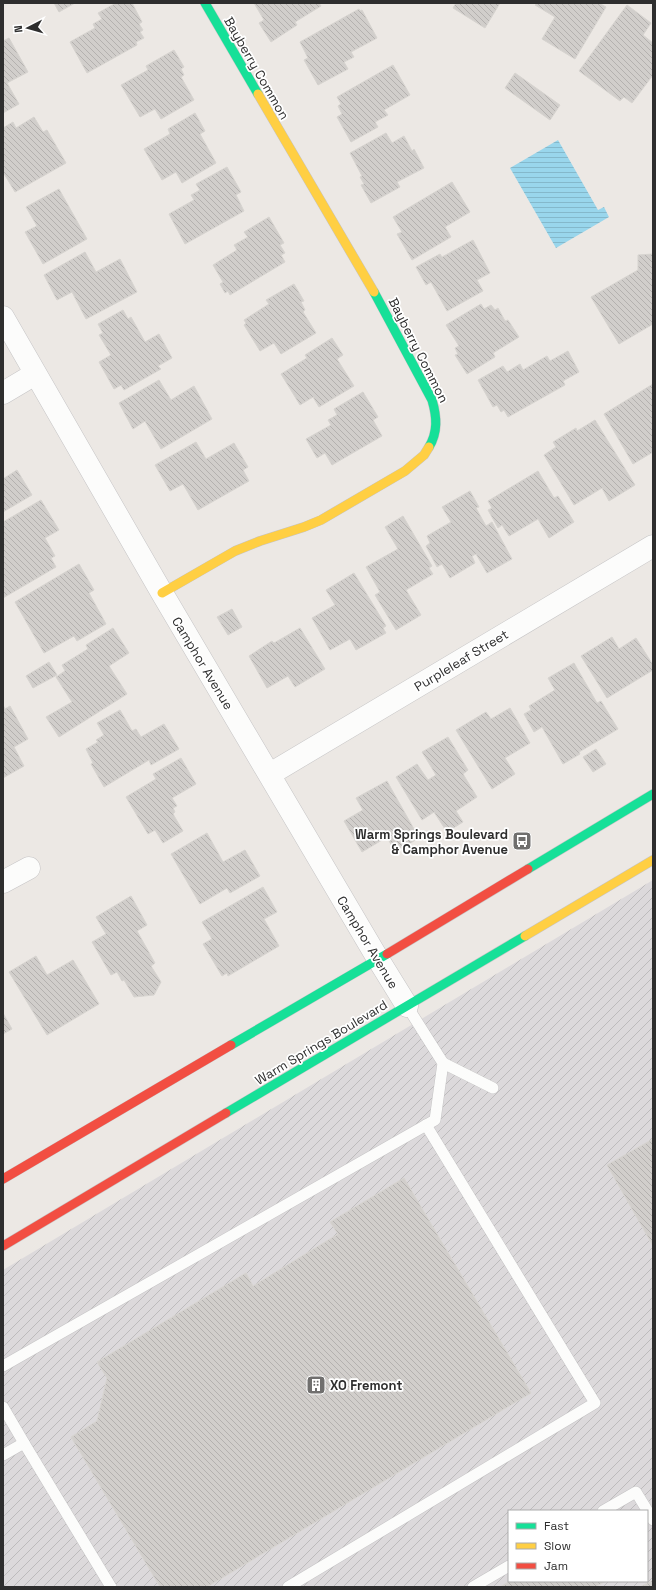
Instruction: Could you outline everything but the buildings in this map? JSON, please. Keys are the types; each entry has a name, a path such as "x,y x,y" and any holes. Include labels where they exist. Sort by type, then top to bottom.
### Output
{"main road":[{"name":"Bayberry Common","path":"162,593 232,552 249,544 306,526 316,521 410,467 424,455 431,446 437,423 437,414 430,394 377,297 205,3"},
{"path":"3,1179 378,960 653,794"},
{"name":"Warm Springs Boulevard","path":"3,1246 653,860"}],"street":[{"name":"Camphor Avenue","path":"3,317 162,593 270,774 378,960 407,1006"},
{"path":"3,392 35,374"},
{"name":"Purpleleaf Street","path":"270,774 653,546"},
{"path":"3,882 29,868"}],"lane":[{"path":"407,1006 443,1063 493,1088"},
{"path":"3,1366 435,1120 443,1063"},
{"path":"288,1587 595,1403 426,1125"},
{"path":"3,1407 111,1587"},
{"path":"3,1455 24,1443"},
{"path":"606,1510 636,1492 647,1510"},
{"path":"473,1587 508,1567"}],"shaded area":[{"path":"653,880 653,1587 3,1587 3,1270"}],"water":[{"path":"558,140 598,210 604,207 609,217 556,248 510,168"}],"traffic: fast":[{"path":"205,3 258,94"},
{"path":"374,292 432,400 436,424 434,436 429,447"},
{"path":"528,869 653,794"},
{"path":"226,1113 525,936"},
{"path":"231,1045 387,954"}],"traffic: slow":[{"path":"258,94 374,292"},
{"path":"162,593 235,551 321,520 405,471 424,455 429,447"},
{"path":"525,936 653,860"}],"traffic: jam":[{"path":"387,954 528,869"},
{"path":"3,1179 231,1045"},
{"path":"3,1246 226,1113"}],"place":[{"name":"Warm Springs Boulevard & Camphor Avenue","path":"522,841"},
{"name":"XO Fremont","path":"316,1385"}]}
